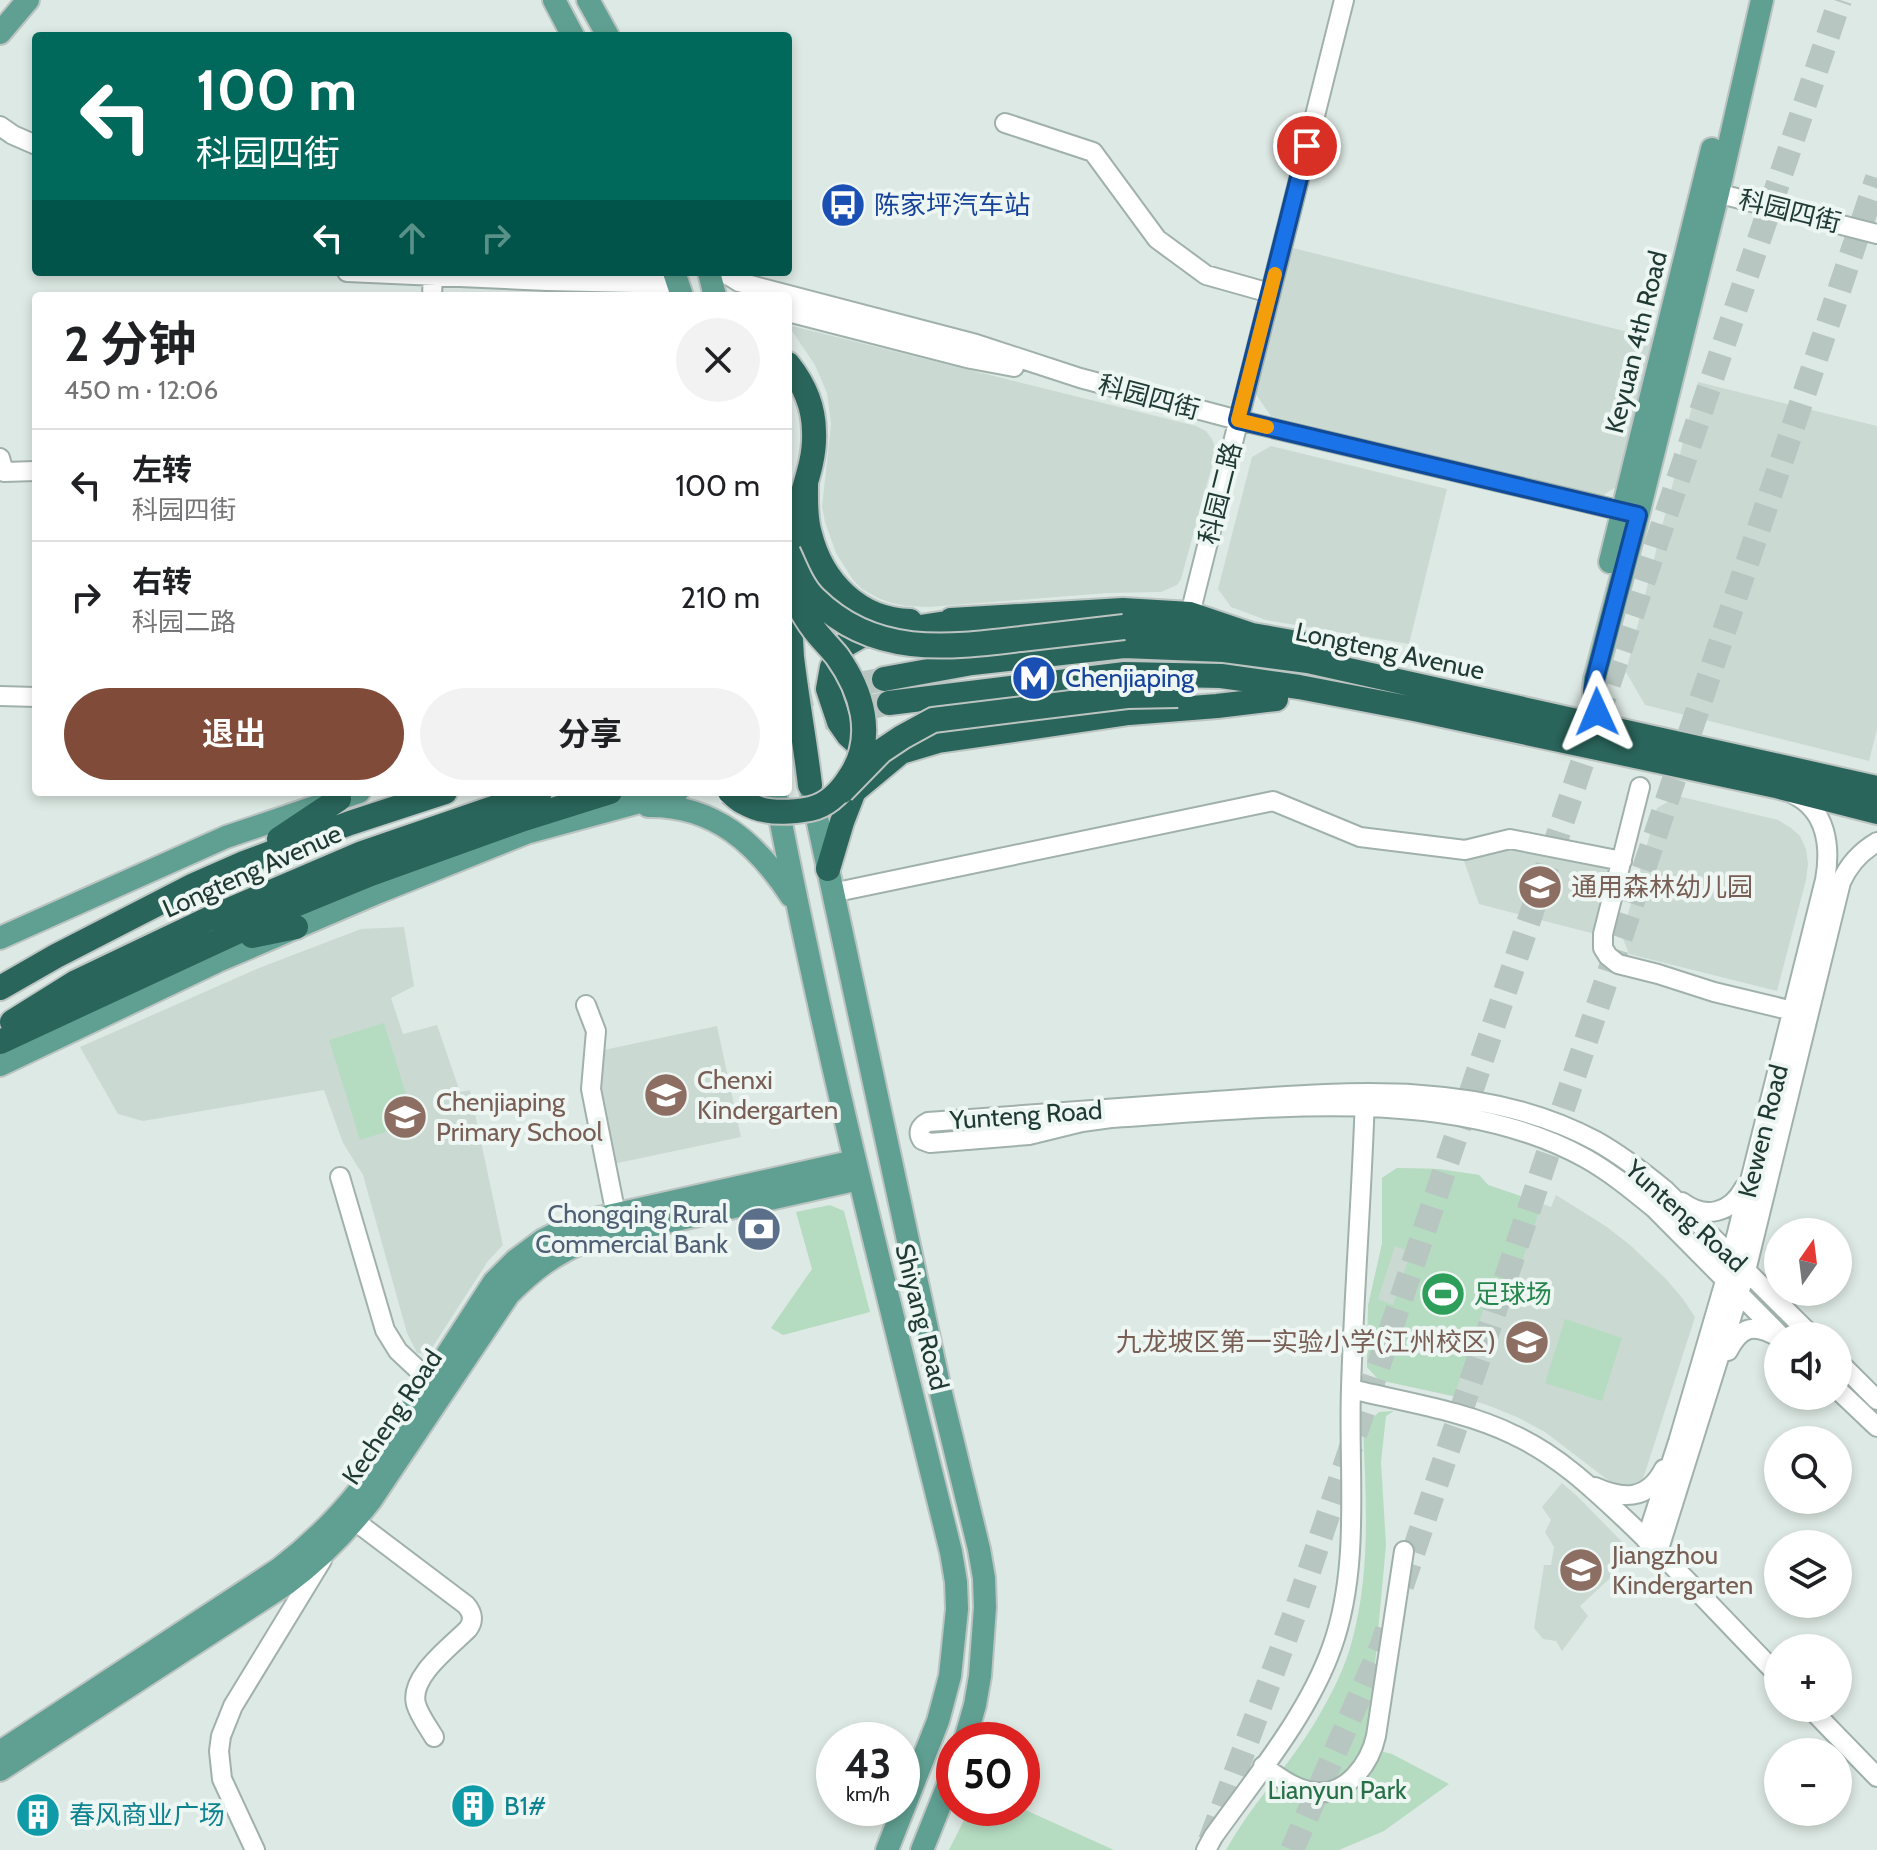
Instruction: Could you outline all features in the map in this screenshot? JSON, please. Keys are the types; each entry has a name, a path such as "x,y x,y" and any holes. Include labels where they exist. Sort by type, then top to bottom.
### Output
{"highway":[{"path":"792,369 801,380 812,409 815,434 792,537"},
{"path":"806,484 809,531 817,558 849,599 879,617 907,622 1123,610 1190,614 1252,635"},
{"path":"792,561 813,598 848,626 881,639 919,646 968,646 1124,627 1252,635 1415,668 1503,703"},
{"path":"792,593 813,628 854,683 862,703 866,733 857,766 842,791"},
{"path":"901,752 870,748 848,735 839,722 828,689 832,667 845,645 861,636 966,620"},
{"name":"Longteng Avenue","path":"884,679 987,661 1124,646 1224,650 1308,661 1877,788"},
{"path":"792,659 810,785"},
{"name":"Longteng Avenue","path":"889,703 1125,674 1221,676 1414,709 1776,786 1877,812"},
{"path":"735,796 744,803 762,809 790,813 819,808 842,791 881,751 933,720 1127,696 1276,699 1414,709"},
{"path":"828,869 854,791 901,752 938,741 1129,713 1276,699"},
{"path":"244,863 347,796"},
{"name":"Longteng Avenue","path":"0,988 194,885 350,823 433,796"},
{"name":"Longteng Avenue","path":"0,1030 82,992 208,919 362,853 528,796"},
{"path":"1,1057 82,992 295,916 371,874 524,819 615,799"}],"main road":[{"path":"0,9 7,0"},
{"path":"0,33 28,0"},
{"path":"554,0 571,32"},
{"path":"588,0 606,32"},
{"name":"Keyuan 4th Road","path":"1616,729 1597,712 1593,693 1595,679 1587,684 1582,676 1630,513 1755,1"},
{"name":"Shiyang Road","path":"792,715 810,785 940,1389 979,1549 985,1607 980,1676 970,1722"},
{"path":"2,936 226,837 346,796"},
{"path":"615,799 642,796"},
{"name":"Shiyang Road","path":"776,796 857,1170 956,1582 957,1609 950,1676 938,1721 887,1850"},
{"path":"615,799 681,809 725,826 773,869 797,905"},
{"path":"1,1057 295,916"},
{"name":"Kecheng Road","path":"0,1752 300,1553 340,1515 359,1491 494,1282 543,1240 577,1223 857,1170"},
{"name":"Kecheng Road","path":"0,1770 310,1566 355,1521 371,1500 509,1294 532,1271 559,1253 587,1240 857,1170"},
{"path":"922,1850 936,1815"}],"street":[{"name":"科园二路","path":"1190,614 1344,0"},
{"path":"1005,123 1093,152 1157,239 1206,275 1270,293"},
{"path":"0,126 32,143"},
{"name":"科园四街","path":"1710,191 1877,234"},
{"path":"466,276 678,284"},
{"name":"科园四街","path":"729,276 739,282 777,292"},
{"name":"科园四街","path":"792,296 976,344 1080,378 1238,420 1630,513"},
{"name":"科园四街","path":"792,313 971,359 1080,378"},
{"path":"0,458 4,472 32,471"},
{"path":"0,696 32,697"},
{"path":"1623,753 1639,773 1640,787 1603,934 1603,948 1608,956 1618,964 1793,1011"},
{"path":"1640,787 1657,770 1670,764"},
{"name":"Kewen Road","path":"1652,1546 1678,1442 1725,1281 1825,880 1828,848 1815,809 1804,799 1776,786"},
{"path":"832,893 1273,801 1360,837 1465,850 1510,839 1622,861"},
{"name":"Kewen Road","path":"1652,1546 1711,1382 1746,1271 1841,882 1855,859 1877,842"},
{"path":"586,1005 596,1031 591,1089 616,1215"},
{"name":"Yunteng Road","path":"1766,1322 1642,1199 1609,1173 1583,1157 1529,1134 1494,1124 1364,1100 1308,1095 928,1122 919,1132 922,1140 930,1143 1029,1135 1111,1118 1309,1105 1364,1100 1413,1094 1497,1105 1594,1140 1642,1171 1798,1322"},
{"path":"1206,1850 1314,1690 1332,1648 1345,1603 1350,1554 1351,1389 1364,1100"},
{"path":"1665,1190 1698,1211 1722,1210 1738,1199 1753,1172"},
{"path":"340,1177 385,1330 398,1351 430,1381"},
{"path":"1711,1382 1739,1334 1753,1328 1764,1330"},
{"path":"1852,1375 1877,1400"},
{"path":"1351,1389 1474,1419 1535,1445 1585,1482 1764,1661"},
{"path":"1852,1403 1877,1427"},
{"path":"1585,1482 1610,1494 1622,1496 1644,1492 1660,1476 1678,1442"},
{"path":"355,1521 466,1605 472,1615 468,1629 425,1672 417,1686 415,1702 434,1737"},
{"path":"255,1850 222,1779 221,1736 233,1706 330,1547"},
{"path":"1263,1766 1303,1789 1326,1792 1349,1781 1368,1760 1376,1736 1404,1551"},
{"path":"1824,1722 1877,1777"}],"shaded area":[{"path":"1293,248 1656,339 1619,485 1602,496 1271,416 1255,393"},
{"path":"792,326 1206,431 1216,451 1181,579 1177,585 1161,592 1108,593 929,607 891,603 862,589 836,553 825,522 822,507 831,424 827,393 815,365 792,331"},
{"path":"1698,382 1877,426 1877,729 1869,761 1645,705 1626,672"},
{"path":"1271,446 1447,489 1409,644 1266,620 1231,607 1218,589 1252,457"},
{"path":"1678,796 1778,820 1800,836 1806,849 1806,880 1777,991 1629,954 1622,936 1657,808"},
{"name":"通用森林幼儿园","path":"1511,847 1611,870 1595,934 1479,904 1464,861"},
{"name":"Chenjiaping Primary School","path":"404,927 414,986 391,998 403,1034 437,1025 460,1092 470,1090 503,1245 488,1261 428,1354 417,1353 407,1333 363,1175 343,1143 324,1090 143,1121 118,1114 80,1047 259,968 361,929"},
{"name":"Chenxi Kindergarten","path":"717,1026 741,1137 613,1164 599,1084 604,1050"},
{"name":"九龙坡区第一实验小学(江州校区)","path":"1397,1168 1438,1169 1479,1175 1488,1185 1551,1207 1556,1195 1630,1245 1683,1299 1695,1317 1642,1482 1617,1487 1545,1432 1519,1418 1474,1401 1379,1380 1367,1367 1368,1306 1382,1244 1382,1178"},
{"name":"Jiangzhou Kindergarten","path":"1562,1483 1635,1555 1580,1606 1588,1616 1562,1651 1556,1641 1543,1639 1534,1628 1544,1565 1551,1565 1554,1547 1545,1532 1551,1520 1542,1507"}],"green space":[{"path":"384,1023 415,1123 360,1140 329,1040"},
{"path":"1397,1168 1438,1169 1479,1175 1488,1185 1542,1203 1513,1287 1493,1281 1454,1396 1379,1380 1367,1367 1368,1306 1382,1244 1382,1178","holes":["1395,1246 1411,1252 1393,1305 1378,1299"]},
{"path":"830,1205 844,1211 870,1312 783,1335 771,1328 812,1269 796,1212"},
{"path":"1565,1319 1622,1338 1602,1401 1545,1383"},
{"name":"Lianyun Park","path":"1394,1411 1386,1416 1381,1462 1386,1545 1374,1675 1393,1680 1380,1751 1392,1754 1449,1784 1384,1831 1339,1850 1226,1850 1306,1736 1346,1661 1358,1615 1365,1561 1363,1427 1379,1412"},
{"path":"1040,1817 1114,1850 949,1850 961,1826 1040,1826"}],"tunnel":[{"path":"1210,1841 1296,1610 1840,0"},
{"path":"1402,1586 1877,178"},
{"path":"792,698 884,679"},
{"path":"792,725 889,703"},
{"path":"1292,1850 1382,1645 1390,1620"}],"slow traffic":[{"path":"1267,427 1238,420 1275,274"}],"place":[{"name":"陈家坪汽车站","path":"843,205"},
{"name":"Chenjiaping","path":"1034,678"},
{"name":"通用森林幼儿园","path":"1540,887"},
{"name":"Chenxi Kindergarten","path":"666,1095"},
{"name":"Chenjiaping Primary School","path":"405,1117"},
{"name":"Chongqing Rural Commercial Bank","path":"759,1229"},
{"name":"足球场","path":"1443,1294"},
{"name":"九龙坡区第一实验小学(江州校区)","path":"1527,1342"},
{"name":"Jiangzhou Kindergarten","path":"1581,1570"},
{"name":"B1#","path":"473,1806"},
{"name":"春风商业广场","path":"38,1815"}],"route":[{"path":"1307,146 1238,420 1638,515 1595,679 1593,693 1597,712"}]}
